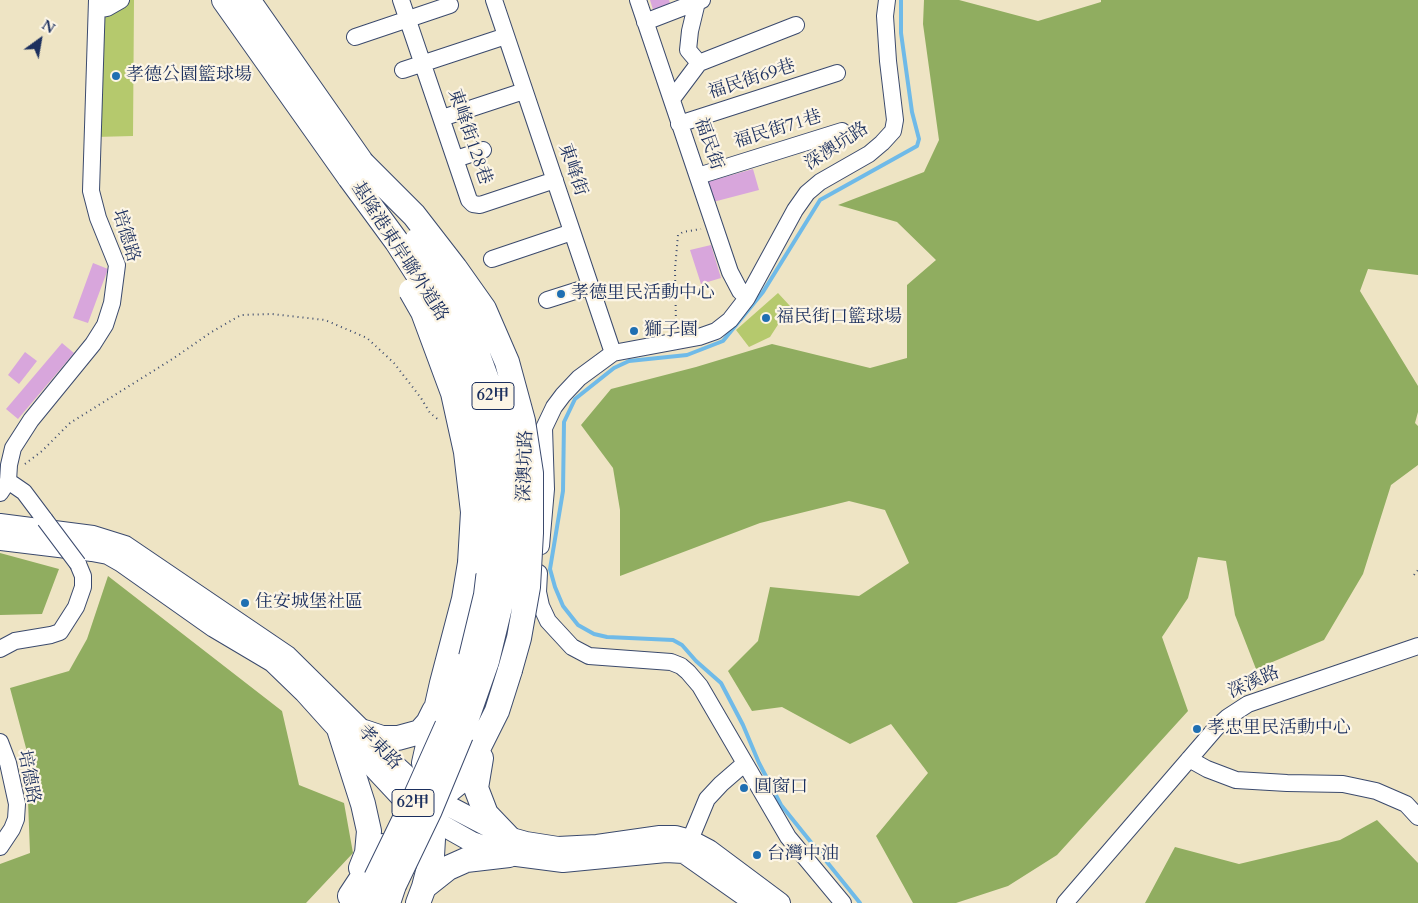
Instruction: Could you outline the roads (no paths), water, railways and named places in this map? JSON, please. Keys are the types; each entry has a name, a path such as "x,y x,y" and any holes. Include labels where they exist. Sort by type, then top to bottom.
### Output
{"highway":[{"name":"基隆港東岸聯外道路","path":"224,0 356,170 413,234 466,322 495,402 511,494 507,578 454,730 430,810 386,889 355,901"},
{"name":"基隆港東岸聯外道路","path":"248,0 356,170"},
{"path":"356,170 423,312 453,393 466,452 473,512 470,562 464,599 442,683 428,723 420,732 398,738 382,738 364,732"},
{"path":"356,170 414,215 484,309 507,362 523,421 531,473 531,533 528,587 519,638 481,756 476,788 486,814 509,846 448,868 421,895"},
{"path":"421,895 432,856 433,839 424,804 442,683"},
{"path":"355,901 399,818 463,779 497,711"},
{"path":"340,732 362,804 368,832 367,853 355,901"}],"main road":[{"name":"孝東路","path":"0,524 93,536 125,546 287,656 364,732 424,804"},
{"name":"孝東路","path":"0,540 92,551 108,554 122,562 214,627 273,662 304,692 340,732 424,804 472,842 509,846 563,862 666,852 684,853 755,903"},
{"name":"孝東路","path":"509,846 526,842 558,847 597,845 660,836 675,836 690,840 709,850 780,903"}],"street":[{"path":"97,5 107,8 120,0"},
{"name":"東峰街128巷","path":"401,0 469,200 473,204 480,205 555,180"},
{"name":"東峰街","path":"494,0 613,353"},
{"name":"福民街","path":"638,0 730,272 740,291 747,298"},
{"name":"深澳坑路","path":"843,903 788,837 700,686 681,666 671,662 589,656 572,647 548,621 541,606 538,592 546,489 544,428 562,395 579,378 613,353 699,337 716,331 730,320 747,298 795,210 807,193 820,182 869,154 893,131 895,120 885,16 887,0"},
{"path":"646,22 699,1"},
{"path":"698,63 688,50 690,31 699,1"},
{"name":"培德路","path":"4,487 13,448 31,420 93,344 105,325 112,303 117,265 98,218 91,192 97,5"},
{"path":"355,37 450,5"},
{"path":"672,99 698,63 796,25"},
{"path":"403,70 506,36"},
{"name":"福民街69巷","path":"680,124 837,73"},
{"path":"442,118 524,91"},
{"name":"福民街71巷","path":"698,176 842,131"},
{"path":"456,159 483,150"},
{"path":"492,259 572,232"},
{"path":"547,300 591,286"},
{"path":"0,649 15,641 60,632 76,607 83,587 83,576 78,564 24,492 4,487"},
{"name":"深溪路","path":"1065,903 1189,759 1228,717 1248,704 1418,646"},
{"name":"培德路","path":"0,742 8,763 17,804 16,819 0,847"},
{"path":"1189,759 1207,769 1236,780 1287,784 1343,784 1376,792 1406,804 1418,817"},
{"path":"690,840 707,800 721,784 744,764"}],"waterway":[{"path":"860,903 781,805 721,683 696,661 682,645 673,640 607,637 594,634 578,625 563,606 550,569 563,491 564,422 575,399 614,368 629,361 687,355 723,341 763,292 820,200 917,146 919,139 912,112 901,33 901,0"}],"place":[{"name":"孝德公園籃球場","path":"116,76"},
{"name":"孝德里民活動中心","path":"561,294"},
{"name":"福民街口籃球場","path":"766,318"},
{"name":"獅子園","path":"634,331"},
{"name":"住安城堡社區","path":"245,603"},
{"name":"孝忠里民活動中心","path":"1197,729"},
{"name":"圓窗口","path":"744,788"},
{"name":"台灣中油","path":"757,855"}]}
